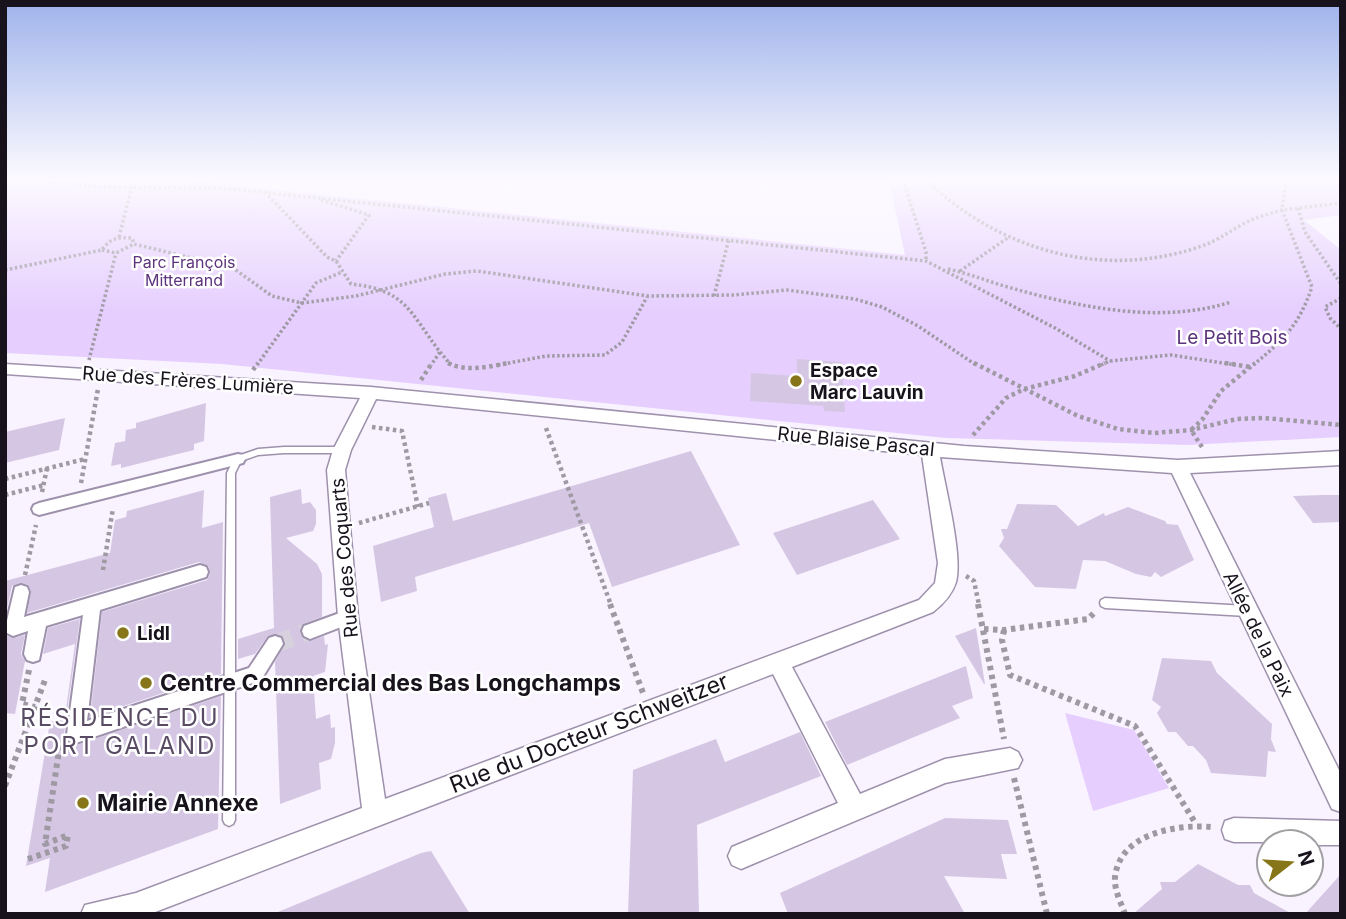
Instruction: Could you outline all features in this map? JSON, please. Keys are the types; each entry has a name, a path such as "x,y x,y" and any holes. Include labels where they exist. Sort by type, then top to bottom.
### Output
{"street":[{"name":"Rue des Frères Lumière","path":"5,369 371,393"},
{"name":"Rue Blaise Pascal","path":"371,393 964,453 1178,467 1341,458"},
{"name":"Rue des Coquarts","path":"371,393 342,450 336,470 348,617 375,814"},
{"name":"Rue du Docteur Schweitzer","path":"94,914 136,906 926,606 941,594 947,580 948,563 930,449"},
{"path":"39,509 238,458"},
{"name":"Allée de la Paix","path":"1178,467 1341,800"},
{"path":"21,592 13,628 200,572"},
{"path":"92,605 76,733 255,674 275,644"},
{"path":"310,631 348,617"},
{"path":"33,654 38,621"},
{"path":"778,661 853,809"},
{"path":"741,856 945,771 1010,760"},
{"path":"1234,830 1341,833"}],"lane":[{"path":"229,820 231,472 238,458 271,451 342,450"},
{"path":"1105,603 1247,611"}],"path":[{"path":"119,237 123,223"},
{"path":"294,223 327,257 336,261 351,284 395,292 449,364 457,368 481,368 546,356 605,355 622,342 648,296"},
{"path":"336,261 363,223"},
{"path":"566,223 926,261 1055,328 1110,361"},
{"path":"917,223 926,252 926,261"},
{"path":"983,223 1009,237 1072,255 1107,259 1173,255 1220,240 1247,223"},
{"path":"1191,430 1202,420 1221,391 1281,342 1303,313 1312,287 1287,223"},
{"path":"1302,223 1305,232 1341,284"},
{"path":"102,250 107,242 119,237 132,238 134,244"},
{"path":"959,271 1009,237"},
{"path":"714,296 729,239"},
{"path":"5,270 102,250 105,253 116,253 134,244 233,268 272,296 312,304 445,274 477,271 648,296 714,296 787,290 855,299 882,307 918,326 984,370 1078,416 1118,429 1154,433 1191,430 1237,419 1264,418 1341,425"},
{"path":"91,358 116,253"},
{"path":"944,269 1052,299 1099,307 1191,311 1231,302"},
{"path":"255,366 316,283 342,272"},
{"path":"1341,298 1325,307 1330,318 1341,329"},
{"path":"412,396 440,352"},
{"path":"964,453 965,442 980,430 1006,398 1024,389 1075,376 1110,361 1171,355 1252,367"},
{"path":"5,479 85,459 100,374"},
{"path":"539,408 649,710"},
{"path":"355,426 402,431 418,507"},
{"path":"1191,430 1198,444 1204,448"},
{"path":"5,495 44,485"},
{"path":"341,528 429,503"},
{"path":"103,570 111,521"},
{"path":"26,571 33,536"},
{"path":"948,563 974,581 1000,726 1047,914"},
{"path":"983,629 1004,631 1088,619 1105,603"},
{"path":"1004,631 1002,640 1010,675 1135,726 1196,824"},
{"path":"33,654 22,704 35,707"},
{"path":"5,786 45,680"},
{"path":"27,859 66,846 68,835 45,844 61,738 76,733"},
{"path":"1125,914 1115,876 1119,861 1128,850 1164,829 1196,824 1234,830"}],"green space":[{"name":"Parc François Mitterrand","path":"5,223 596,223 905,255 898,223 1308,223 1341,250 1341,437 1188,445 946,438 222,364 5,353"},
{"path":"1065,713 1134,730 1169,788 1093,811"}],"building":[{"name":"Espace Marc Lauvin","path":"797,359 842,362 845,412 824,411 823,406 750,401 751,373 797,376"},
{"path":"206,403 204,441 194,444 194,450 121,468 121,464 111,466 115,443 125,441 126,430 136,428 136,423"},
{"path":"65,418 59,450 5,463 5,432"},
{"path":"691,451 740,545 612,587 589,523 415,577 417,591 381,602 373,546 434,527 428,498 446,493 453,521"},
{"path":"301,489 302,504 310,502 316,510 316,524 313,531 286,538 317,564 322,574 322,617 303,624 300,632 303,638 309,641 324,636 325,645 328,644 325,672 313,676 316,719 330,714 331,728 335,727 335,743 331,759 319,763 321,789 280,804 275,662 285,643 282,636 268,636 255,654 238,659 238,639 274,628 270,497"},
{"path":"204,490 202,528 223,522 221,674 90,717 102,612 207,580 210,573 208,566 199,562 27,613 31,591 28,585 20,583 12,586 5,617 5,581 110,553 115,520 126,517 127,511"},
{"path":"1341,495 1341,522 1313,523 1293,496"},
{"path":"873,500 900,539 797,575 773,533"},
{"path":"1017,504 1056,505 1078,526 1104,513 1105,516 1128,507 1167,524 1178,525 1194,560 1161,577 1155,572 1151,577 1105,561 1083,560 1076,589 1035,587 999,546 1004,538 1001,529 1007,529"},
{"path":"80,619 64,734 66,742 77,745 221,696 218,829 45,892 50,858 26,866 50,722 65,717 75,644 43,654 48,628"},
{"path":"976,628 985,684 955,636"},
{"path":"5,635 14,638 25,635 21,654 25,661 15,714 5,713"},
{"path":"1162,658 1211,661 1217,673 1272,724 1271,739 1276,752 1268,751 1266,777 1211,773 1206,760 1193,746 1188,746 1176,732 1168,732 1157,713 1161,707 1152,700"},
{"path":"966,666 973,698 952,706 960,718 847,765 825,722"},
{"path":"800,732 821,776 697,825 699,914 628,914 633,770 716,739 725,762"},
{"path":"945,818 1008,820 1017,854 1001,854 1007,879 944,876 965,914 788,914 780,893"},
{"path":"431,851 470,914 273,914 421,853"},
{"path":"1198,864 1238,885 1250,885 1255,898 1263,898 1292,914 1133,914 1162,889 1160,882 1175,882"},
{"path":"1341,874 1341,914 1305,914 1319,898 1325,898 1325,892"}],"tunnel":[{"path":"275,644 310,631"}],"place":[{"name":"Espace Marc Lauvin","path":"796,381"},
{"name":"Lidl","path":"123,633"},
{"name":"Centre Commercial des Bas Longchamps","path":"146,683"},
{"name":"Mairie Annexe","path":"83,803"}],"district":[{"name":"RÉSIDENCE DU PORT GALAND","path":"120,732"}],"park label":[{"name":"Le Petit Bois","path":"1232,337"}]}
